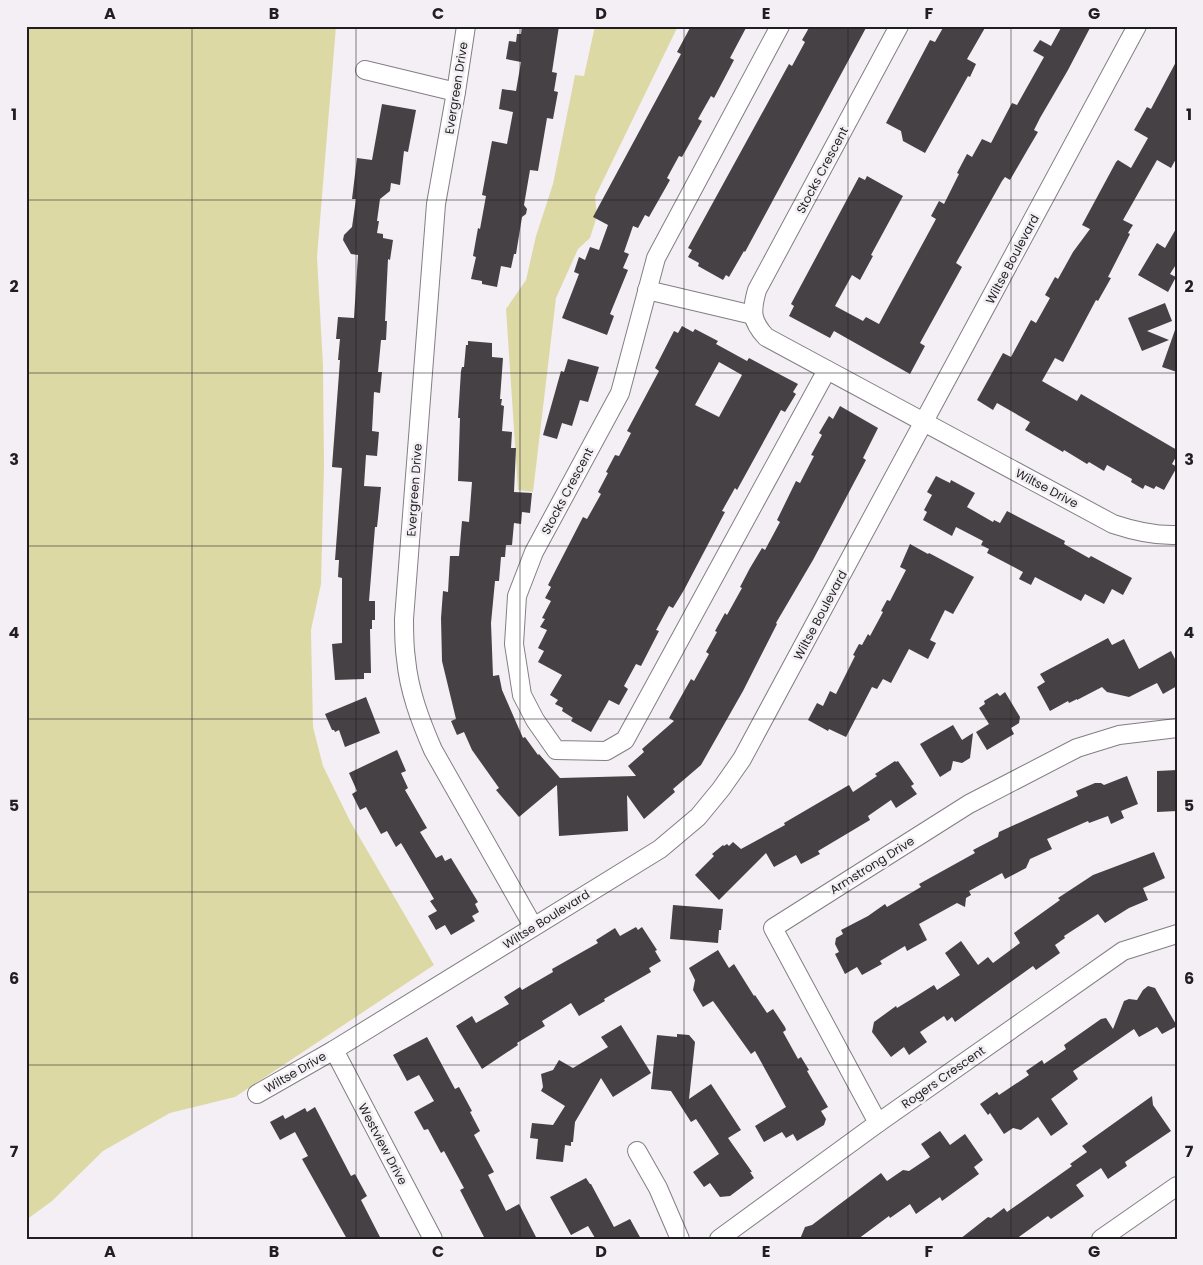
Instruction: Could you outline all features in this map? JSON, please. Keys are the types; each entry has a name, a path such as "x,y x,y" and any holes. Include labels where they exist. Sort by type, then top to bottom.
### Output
{"street":[{"name":"Evergreen Drive","path":"466,26 436,204 404,619 406,660 415,704 433,750 533,926"},
{"name":"Stocks Crescent","path":"780,26 656,258 620,393 534,552 517,596 514,644 522,695 535,720 556,750 606,751 625,740 827,370"},
{"name":"Stocks Crescent","path":"753,315 753,302 756,290 899,26"},
{"name":"Wiltse Boulevard","path":"334,1050 660,849 698,817 721,789 742,759 1137,26"},
{"path":"365,70 456,92"},
{"path":"647,290 753,315 757,327 766,337 924,422"},
{"name":"Wiltse Drive","path":"924,422 1113,524 1132,531 1152,535 1177,535"},
{"name":"Armstrong Drive","path":"878,1122 773,928 969,804 1077,748 1119,735 1177,728"},
{"name":"Rogers Crescent","path":"719,1239 878,1122 1123,951 1177,934"},
{"name":"Wiltse Drive","path":"257,1094 334,1050"},
{"name":"Westview Drive","path":"334,1050 433,1239"},
{"path":"637,1151 658,1188 680,1239"},
{"path":"1101,1239 1177,1186"}],"shaded area":[{"path":"26,26 336,26 317,257 323,365 324,466 321,584 311,630 313,727 323,766 350,821 434,965 235,1097 170,1113 103,1151 52,1201 26,1220"},
{"path":"595,26 678,26 595,197 597,216 590,238 578,249 556,298 533,492 518,490 506,309 526,280 536,236 553,184 575,75 584,76"}],"building":[{"path":"522,26 559,26 552,72 557,73 554,91 558,92 553,119 547,118 538,171 530,170 524,205 527,209 526,214 522,217 516,254 514,254 511,268 501,266 497,287 482,284 482,281 471,279 476,257 473,256 486,196 482,195 492,141 507,144 513,112 499,109 502,89 516,91 521,62 506,59 509,41 516,42 517,34 521,34"},
{"path":"691,26 747,26 730,58 734,60 714,98 711,96 698,119 702,121 682,157 679,156 667,178 670,180 649,217 645,215 638,228 633,226 624,252 629,254 623,268 628,270 610,314 614,316 607,335 562,318 579,274 574,272 579,257 585,260 590,247 599,250 608,225 593,217 681,54 677,52"},
{"path":"810,26 867,26 745,252 729,277 726,275 723,280 698,266 699,263 688,257 692,250 688,248 789,64 792,66 805,42 802,40"},
{"path":"944,26 986,26 967,59 976,64 970,77 968,76 925,153 903,141 901,131 886,123 930,40 935,42"},
{"path":"1062,26 1091,26 1034,130 1038,132 1010,180 1005,177 1002,181 956,263 962,267 920,343 925,346 910,374 834,331 830,338 789,316 794,306 791,304 859,177 865,180 867,176 903,196 871,255 873,256 860,280 852,275 835,306 863,321 866,317 879,324 936,219 931,216 939,201 944,204 967,154 972,157 982,139 991,143 1012,103 1017,105 1044,57 1033,51 1040,40 1051,46"},
{"path":"1177,60 1177,157 1171,168 1157,160 1123,220 1133,225 1108,277 1111,278 1098,301 1096,300 1063,362 1055,358 1042,381 1077,401 1081,394 1177,450 1177,455 1172,464 1177,467 1164,490 1156,486 1154,489 1145,485 1143,489 1131,482 1132,479 1107,465 1104,471 1089,462 1087,464 1025,430 1030,422 997,403 993,410 977,400 1003,353 1011,357 1031,320 1036,323 1050,298 1045,295 1055,277 1058,279 1073,252 1090,229 1082,225 1116,162 1118,160 1131,168 1148,138 1134,130 1147,107 1151,109"},
{"path":"382,104 416,110 408,152 404,151 400,185 391,183 390,191 380,199 377,221 379,221 377,233 383,234 383,238 393,240 390,260 388,259 386,340 381,340 378,372 382,372 380,393 374,392 372,431 379,432 377,456 366,455 364,486 381,487 377,527 375,527 369,601 375,601 375,620 372,620 372,629 370,629 371,673 364,673 364,679 335,680 332,644 342,643 342,578 338,577 339,560 335,560 342,468 332,467 340,360 338,360 340,339 336,339 338,317 354,318 358,255 351,254 343,240 344,235 352,227 356,199 352,199 357,158 372,160"},
{"path":"1177,227 1177,263 1170,274 1176,277 1168,292 1138,275 1157,243 1165,248"},
{"path":"1165,303 1172,321 1147,331 1169,340 1142,351 1128,318"},
{"path":"682,326 693,332 695,329 718,341 716,344 747,361 749,358 798,384 793,392 796,394 785,412 781,410 737,490 735,488 722,511 725,512 684,590 673,608 669,606 656,630 659,631 641,666 636,664 624,686 628,689 619,705 609,700 591,732 571,721 573,718 562,711 563,708 555,704 558,700 550,695 562,675 538,662 544,651 538,648 547,630 540,627 545,619 542,618 551,601 545,598 551,587 548,585 583,517 587,519 601,494 598,492 608,473 606,472 615,455 619,456 631,433 627,431 659,371 655,368 674,331 678,333","holes":["719,362 742,375 719,417 695,405"]},
{"path":"1175,330 1177,331 1177,372 1162,367"},
{"path":"468,341 492,343 492,357 503,358 500,399 502,399 501,405 504,406 502,431 512,432 511,448 516,448 514,492 532,493 530,513 522,512 521,524 514,523 512,545 506,545 505,557 501,557 499,581 495,581 491,623 493,676 499,675 502,690 523,738 525,737 538,755 560,778 636,776 628,766 644,752 642,749 674,721 669,718 691,679 694,681 709,654 706,652 717,632 715,631 725,613 727,615 742,588 740,587 750,568 762,548 765,550 780,522 777,520 796,481 800,483 814,456 811,455 822,435 819,433 829,416 833,419 840,406 878,428 863,458 866,460 813,560 776,623 743,691 701,765 673,789 675,792 644,819 627,795 628,831 559,836 557,785 519,817 496,790 499,788 472,750 464,732 457,735 451,721 456,719 442,661 441,618 443,591 448,592 450,556 459,556 462,521 469,522 472,482 458,481 460,418 458,418 461,371 462,367 464,367"},
{"path":"568,359 599,367 588,402 580,400 572,426 562,423 557,439 543,435 561,371 564,372"},
{"path":"936,476 950,483 951,480 975,493 967,507 993,522 994,520 1000,523 1007,511 1065,541 1064,544 1089,558 1091,556 1132,578 1123,595 1112,589 1104,604 1085,594 1081,601 1035,577 1031,585 1019,579 1023,572 987,553 989,549 981,545 983,541 956,527 952,536 923,520 927,512 924,510 932,495 927,492"},
{"path":"910,544 974,577 953,614 945,610 930,640 936,643 928,659 909,649 891,683 883,679 877,689 872,687 846,737 829,729 828,731 808,720 817,703 823,706 830,691 836,694 859,644 862,645 868,634 870,636 883,612 881,611 887,600 890,601 906,570 900,567"},
{"path":"1108,638 1112,645 1124,639 1139,669 1171,651 1177,663 1177,686 1163,694 1157,683 1129,697 1107,692 1102,687 1077,700 1069,703 1068,701 1050,711 1037,687 1045,682 1040,674"},
{"path":"1005,692 1020,717 1019,723 1011,728 1014,734 987,750 976,732 989,724 979,708 985,704 984,701 997,693 1000,696"},
{"path":"366,697 380,733 345,747 339,730 335,732 332,730 325,714"},
{"path":"953,725 962,740 973,733 970,758 962,763 953,761 951,770 940,777 920,744"},
{"path":"397,750 406,771 401,773 408,788 405,790 427,828 420,832 436,858 442,855 445,861 451,858 478,902 475,904 479,912 472,916 475,921 451,935 445,925 436,930 428,916 437,911 430,901 434,899 401,843 396,847 387,831 381,834 366,807 360,810 352,794 357,791 349,773"},
{"path":"895,761 898,761 914,784 911,786 917,794 896,808 891,800 868,816 870,820 818,851 820,854 801,864 796,855 774,867 766,853 719,900 695,875 714,856 712,854 723,845 727,844 729,846 733,842 741,849 785,825 784,823 849,785 853,792"},
{"path":"1177,770 1177,811 1157,812 1157,771"},
{"path":"1127,776 1138,804 1121,811 1124,818 1111,824 1108,816 1089,823 1088,821 1047,839 1052,849 1030,859 1026,868 1005,879 1002,873 969,891 971,895 966,898 965,907 957,903 919,924 927,940 907,951 905,946 880,961 882,964 862,975 857,967 845,974 835,954 839,952 835,944 836,938 843,934 841,930 868,916 885,904 887,907 921,887 919,884 975,853 973,850 998,837 999,832 1078,796 1076,791 1095,783 1104,785"},
{"path":"1154,852 1165,878 1143,888 1148,900 1129,908 1105,923 1098,914 1064,936 1065,938 1055,945 1060,953 1036,970 1033,966 955,1022 952,1017 947,1021 944,1016 920,1032 927,1042 909,1055 904,1047 891,1057 872,1032 874,1022 896,1006 897,1008 934,985 937,990 960,975 945,953 961,941 978,965 988,957 993,963 1020,943 1014,933 1060,900 1058,898 1093,875"},
{"path":"673,905 723,909 718,943 670,939"},
{"path":"636,927 638,930 642,927 657,950 655,951 661,961 649,968 651,972 579,1016 571,1003 542,1021 545,1026 517,1043 518,1045 482,1069 456,1026 472,1016 476,1023 509,1004 504,997 520,987 522,990 553,972 552,969 598,943 596,940 615,928 620,936"},
{"path":"718,950 729,968 734,964 767,1013 773,1009 785,1027 786,1030 783,1032 798,1059 801,1057 828,1107 821,1111 826,1119 824,1125 797,1141 793,1134 786,1138 782,1132 764,1142 755,1126 786,1107 755,1051 751,1054 713,1001 703,1007 693,990 695,980 689,968"},
{"path":"1148,986 1155,988 1177,1026 1162,1034 1157,1027 1139,1037 1134,1029 1073,1071 1078,1079 1051,1099 1068,1124 1051,1136 1038,1117 1021,1130 1013,1128 1004,1134 990,1113 988,1115 980,1104 997,1092 999,1095 1029,1075 1026,1071 1042,1060 1044,1064 1066,1049 1064,1045 1101,1019 1106,1018 1113,1029 1124,1001 1129,999 1137,1000"},
{"path":"621,1025 651,1073 613,1097 601,1078 575,1122 573,1142 571,1142 571,1146 565,1145 563,1162 536,1159 538,1139 530,1138 532,1123 553,1125 565,1106 541,1091 543,1087 541,1074 553,1070 559,1060 573,1068 608,1047 601,1037"},
{"path":"677,1034 689,1035 695,1042 689,1099 711,1084 741,1130 728,1138 752,1172 750,1172 754,1178 730,1196 720,1197 710,1183 704,1187 693,1172 719,1154 696,1119 691,1122 671,1091 651,1089 657,1035 677,1037"},
{"path":"427,1037 455,1089 459,1087 472,1111 470,1112 480,1131 474,1135 494,1172 488,1175 506,1211 519,1204 537,1239 485,1239 460,1190 464,1188 444,1151 441,1153 428,1129 424,1130 414,1112 434,1101 419,1075 407,1081 393,1055"},
{"path":"1152,1096 1153,1105 1171,1131 1125,1162 1127,1166 1108,1179 1101,1168 1076,1185 1084,1196 1051,1219 1048,1216 1016,1239 960,1239 988,1217 991,1218 1004,1208 1007,1212 1072,1166 1070,1164 1087,1152 1082,1146"},
{"path":"315,1107 351,1176 355,1174 367,1196 361,1200 381,1239 347,1239 302,1159 308,1156 295,1132 280,1140 270,1122 283,1115 285,1119 305,1108 307,1112"},
{"path":"940,1131 950,1145 965,1134 983,1160 974,1167 979,1174 942,1201 940,1197 916,1214 910,1204 890,1218 889,1216 858,1239 800,1239 805,1227 812,1225 881,1173 887,1181 903,1170 909,1171 930,1157 921,1144"},
{"path":"586,1178 614,1227 630,1219 641,1239 593,1239 595,1238 588,1226 571,1235 550,1197"}]}
